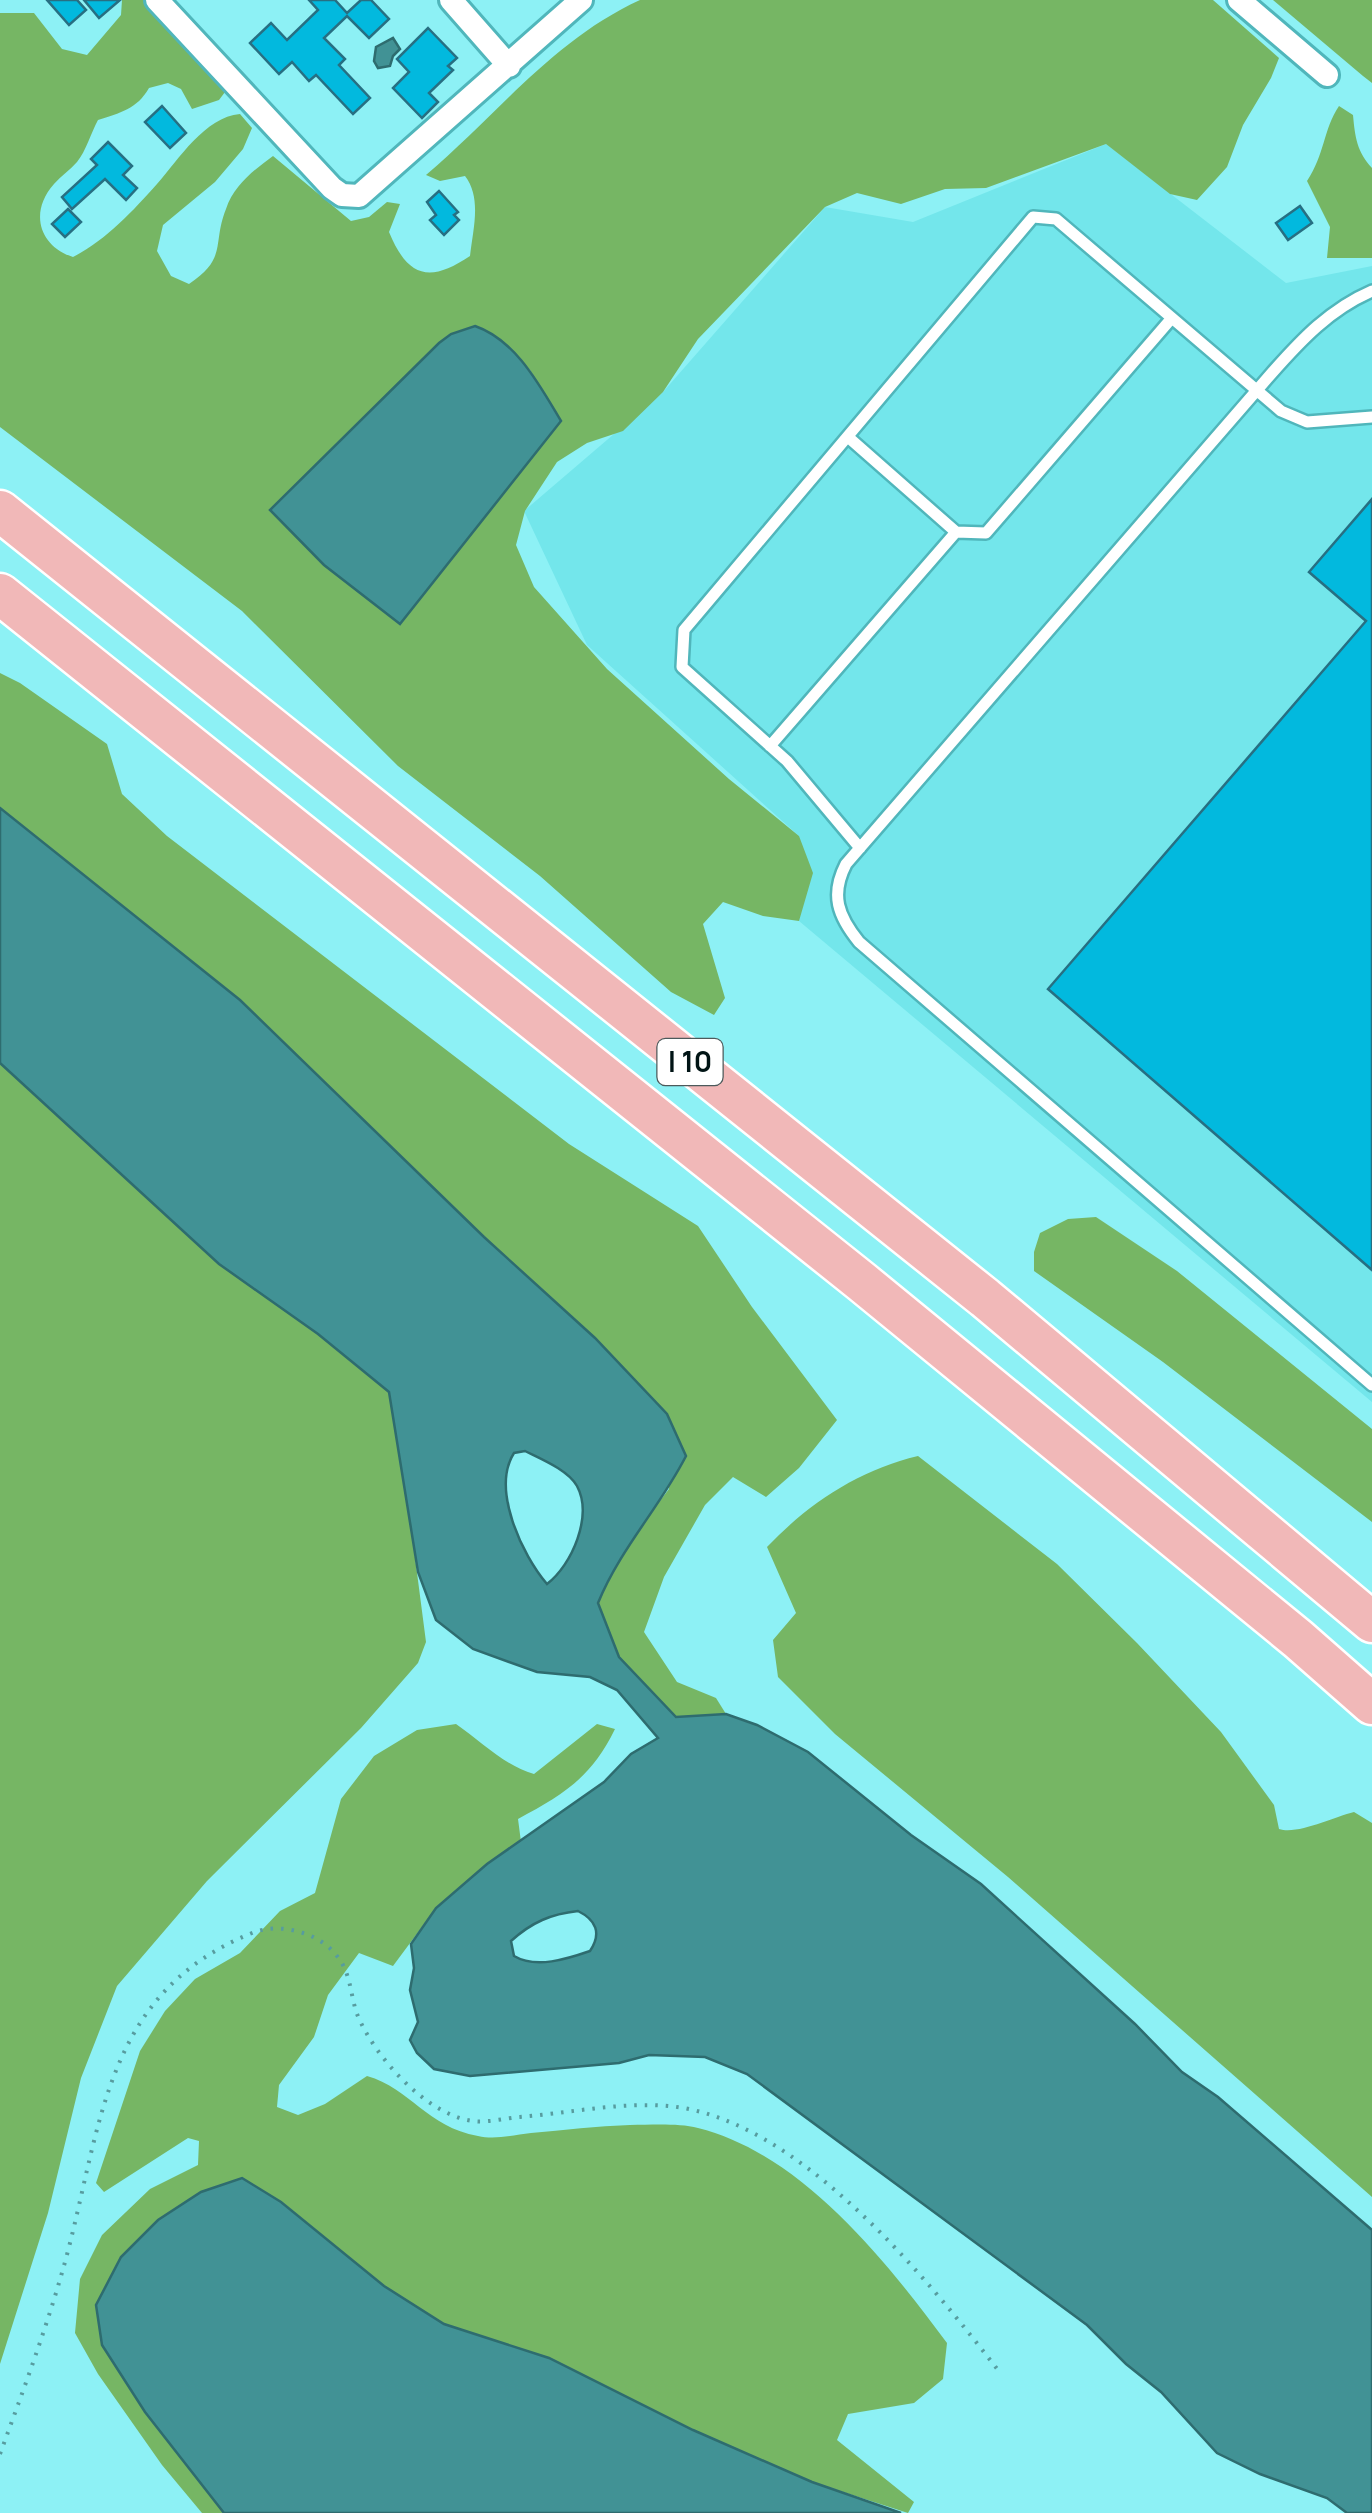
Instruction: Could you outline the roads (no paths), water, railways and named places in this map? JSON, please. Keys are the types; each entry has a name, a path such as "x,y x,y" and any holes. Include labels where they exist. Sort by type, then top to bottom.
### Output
{"highway":[{"name":"I 10","path":"0,511 969,1286 1372,1622"},
{"name":"I 10","path":"0,594 862,1282 1372,1704"}],"street":[{"path":"157,0 332,188 359,196 581,0"},
{"path":"451,0 508,66"},
{"path":"1239,0 1327,75"}],"lane":[{"path":"860,848 770,746 682,667 684,630 1034,217 1056,219 1255,392 1292,418 1307,422 1372,417"},
{"path":"1372,291 1318,324 1255,392 846,864 836,895 840,913 859,942 1372,1385"},
{"path":"848,437 956,532 986,532 1171,319"},
{"path":"770,746 956,532"}]}
